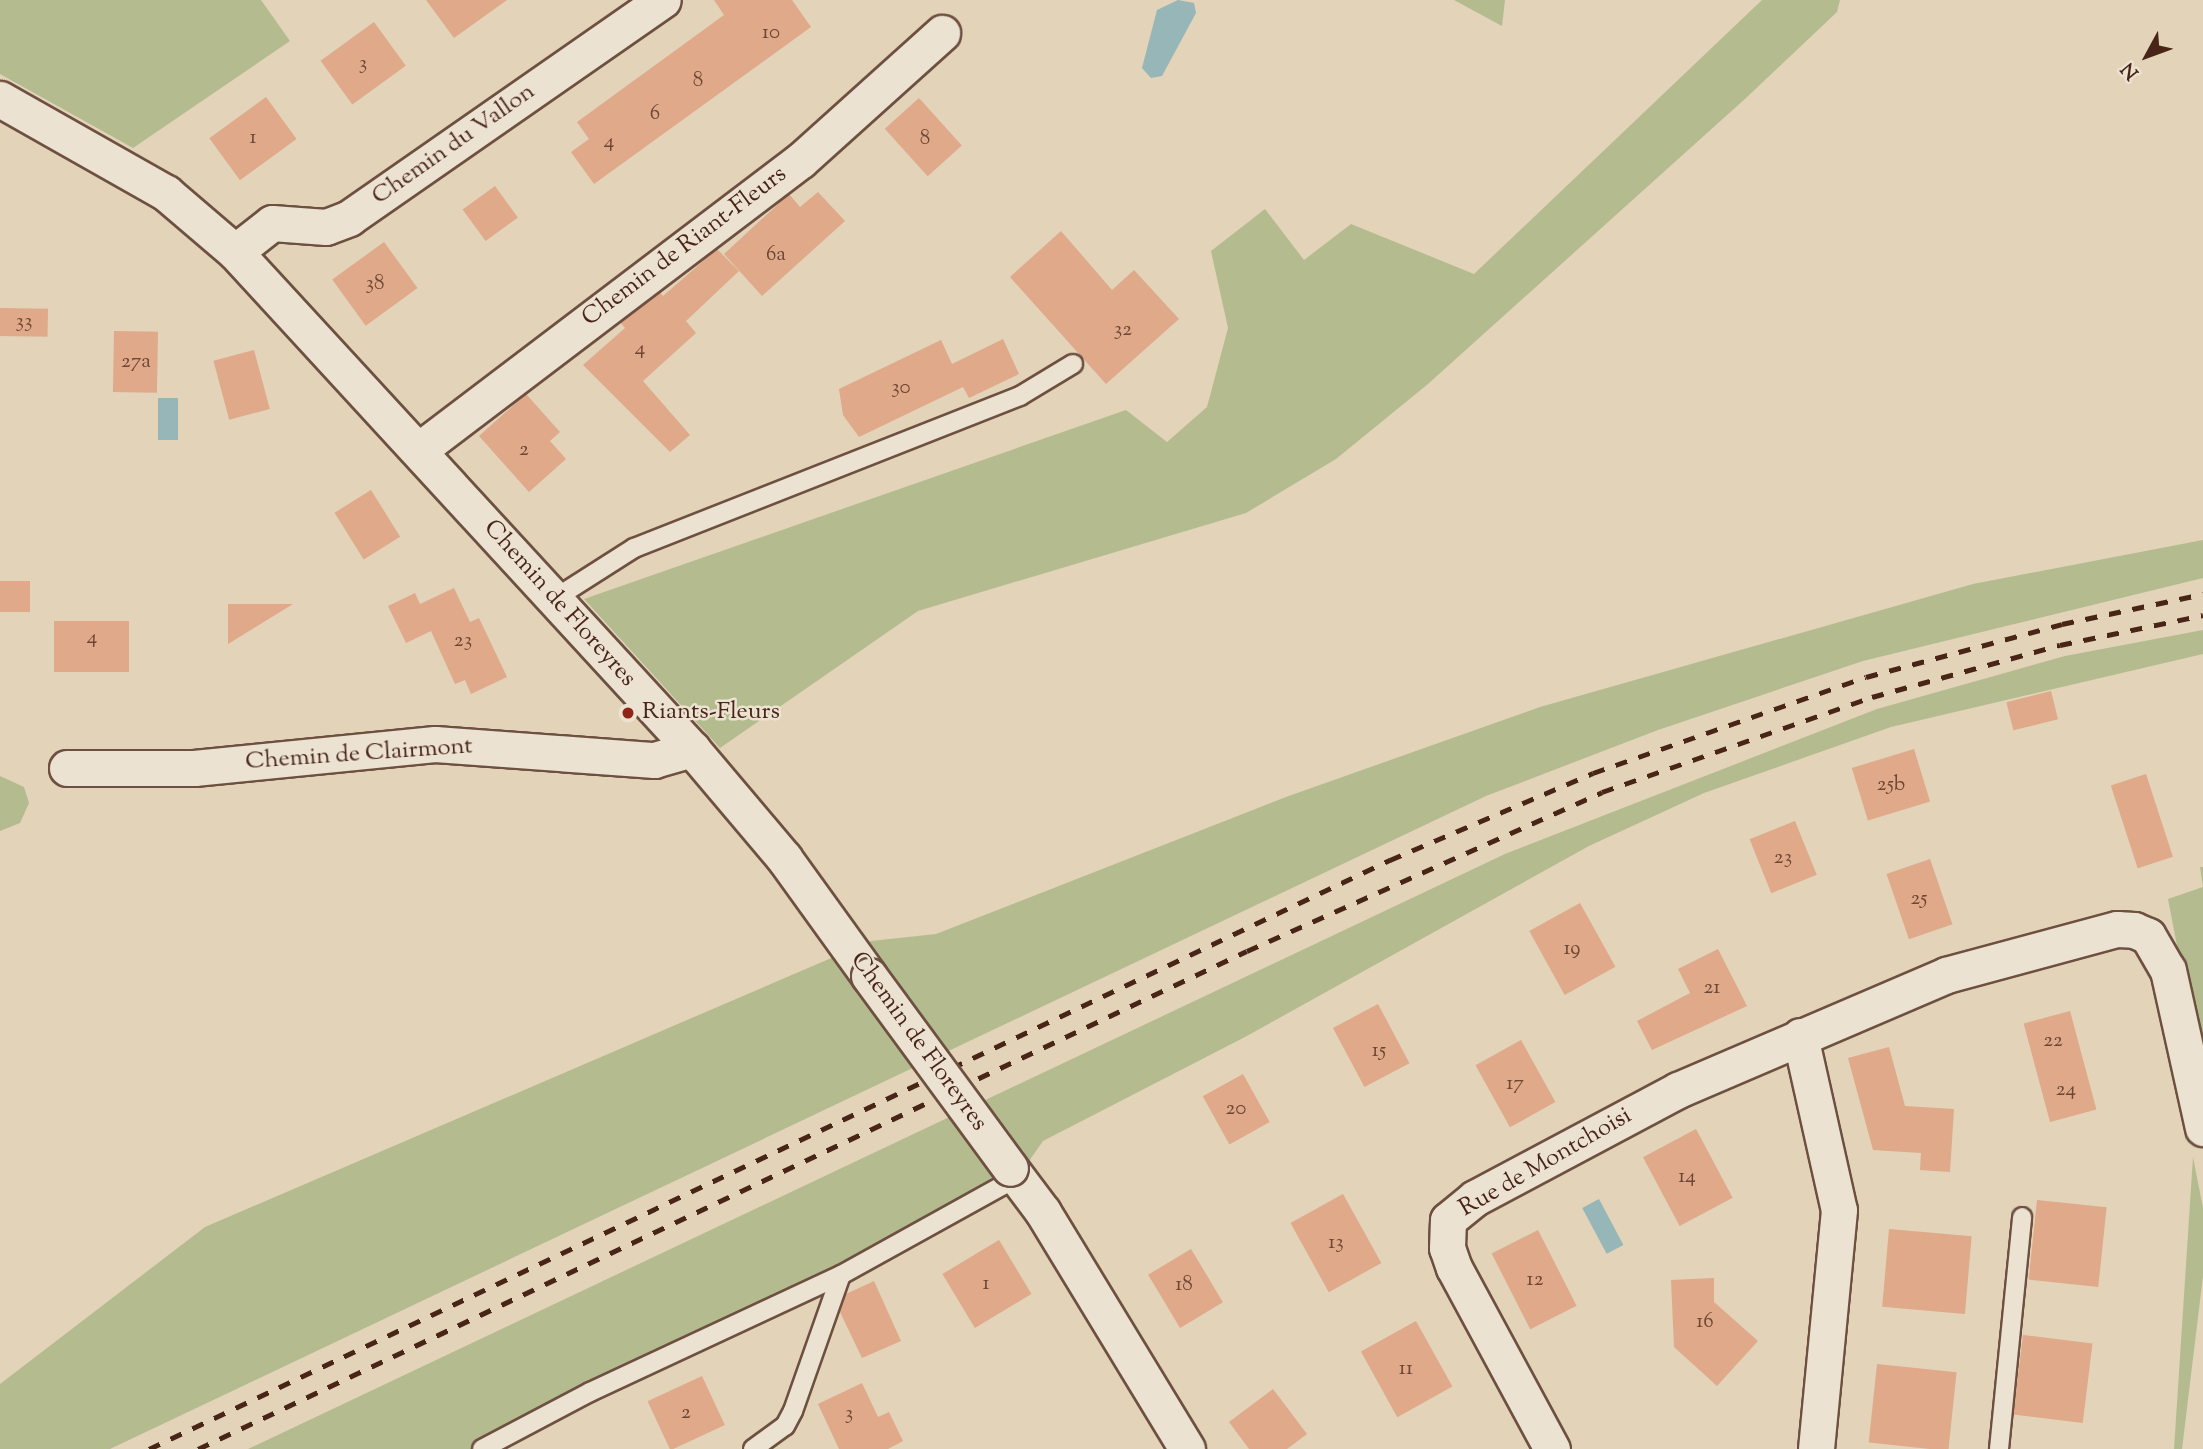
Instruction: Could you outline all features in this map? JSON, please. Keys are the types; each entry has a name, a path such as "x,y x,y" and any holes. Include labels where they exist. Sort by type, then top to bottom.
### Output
{"street":[{"name":"Chemin du Vallon","path":"235,252 272,223 326,227 349,218 663,0"},
{"name":"Chemin de Riant-Fleurs","path":"419,450 802,159 942,33"},
{"name":"Chemin de Floreyres","path":"0,99 166,193 235,252 692,749 784,858 1014,1172 1187,1449"},
{"name":"Chemin de Clairmont","path":"67,768 194,768 435,744 654,760 692,749"},
{"name":"Rue de Montchoisi","path":"1552,1449 1454,1268 1447,1248 1448,1220 1475,1198 1643,1108 1800,1035 1946,975 2117,929 2134,930 2148,936 2168,970 2203,1128"},
{"path":"1800,1035 1839,1210 1816,1449"}],"lane":[{"path":"554,599 634,548 1020,396 1073,364"},
{"path":"482,1449 590,1392 841,1275 1014,1172"},
{"path":"1999,1449 2022,1217"},
{"path":"753,1449 785,1426 793,1412 841,1275"}],"green space":[{"path":"0,0 261,0 290,41 133,148 0,74"},
{"path":"1454,0 1505,0 1502,26"},
{"path":"1762,0 1840,0 1837,12 1746,98 1428,384 1336,459 1246,513 918,611 720,748 584,599 1126,410 1167,442 1207,407 1228,328 1211,251 1265,209 1304,260 1351,224 1474,274"},
{"path":"2203,540 2203,578 1863,661 1658,730 1486,796 110,1449 0,1449 0,1384 205,1227 871,941 936,934 1286,797 1540,707 1973,584"},
{"path":"2203,630 2203,654 1891,727 1704,793 1589,846 1245,1037 1043,1141 1018,1177 482,1449 248,1449 1505,854 1877,709 2065,656"},
{"path":"0,776 24,787 29,803 20,823 0,831"},
{"path":"2203,887 2203,1081 2168,899"},
{"path":"2193,1157 2203,1208 2203,1276 2182,1449 2174,1449"}],"water":[{"path":"1178,0 1194,3 1196,13 1162,76 1151,78 1142,68 1157,10"},
{"path":"158,398 178,398 178,440 158,440"},
{"path":"1599,1199 1623,1245 1607,1254 1582,1208"}],"building":[{"path":"426,0 507,0 454,38"},
{"path":"714,0 792,0 811,27 594,184 571,152 589,139 577,122 724,15"},
{"path":"374,22 406,66 352,104 321,61"},
{"path":"266,97 297,139 240,180 209,138"},
{"path":"919,98 962,146 928,176 885,129"},
{"path":"495,186 518,218 486,241 463,210"},
{"path":"818,192 845,221 762,296 724,254 789,194 800,207"},
{"path":"1061,231 1112,290 1134,270 1179,319 1106,384 1010,277"},
{"path":"384,242 418,288 366,326 332,280"},
{"path":"717,249 739,271 686,321 696,333 643,381 690,435 670,452 583,365 625,328 620,322 660,292 663,296"},
{"path":"0,308 48,309 48,337 0,336"},
{"path":"114,331 158,332 157,393 113,392"},
{"path":"1003,339 1019,374 969,398 963,387 859,437 843,415 839,389 941,340 952,364"},
{"path":"254,350 270,409 229,420 213,361"},
{"path":"526,394 560,432 550,441 566,459 529,492 479,436"},
{"path":"371,490 400,537 364,559 335,513"},
{"path":"0,581 30,581 30,612 0,612"},
{"path":"454,588 470,622 479,618 507,677 471,694 465,680 455,684 431,631 406,643 388,606 415,593 420,604"},
{"path":"228,604 293,604 228,644"},
{"path":"54,621 129,621 129,672 54,672"},
{"path":"2051,691 2058,719 2013,730 2006,702"},
{"path":"1914,749 1930,802 1868,821 1852,768"},
{"path":"2146,774 2173,857 2138,868 2111,785"},
{"path":"1795,821 1817,875 1771,893 1750,839"},
{"path":"1930,859 1952,924 1909,939 1887,874"},
{"path":"1580,903 1615,967 1565,995 1529,931"},
{"path":"1718,949 1747,1006 1652,1050 1637,1021 1690,993 1678,969"},
{"path":"1378,1004 1409,1063 1364,1087 1333,1028"},
{"path":"2070,1011 2096,1110 2050,1122 2024,1023"},
{"path":"1521,1040 1555,1102 1510,1127 1476,1065"},
{"path":"1889,1047 1905,1106 1954,1109 1950,1172 1920,1170 1921,1153 1873,1150 1848,1058"},
{"path":"1243,1074 1270,1122 1229,1144 1203,1096"},
{"path":"1696,1129 1733,1198 1680,1226 1643,1157"},
{"path":"1343,1194 1381,1263 1329,1292 1291,1223"},
{"path":"2037,1200 2107,1207 2098,1287 2029,1280"},
{"path":"1889,1229 1972,1236 1965,1314 1882,1307"},
{"path":"1538,1230 1577,1306 1530,1329 1492,1254"},
{"path":"999,1240 1031,1294 975,1328 942,1274"},
{"path":"1191,1249 1223,1302 1180,1328 1148,1275"},
{"path":"1714,1278 1714,1302 1758,1341 1717,1386 1674,1347 1671,1280"},
{"path":"874,1281 901,1341 862,1358 840,1312 846,1294"},
{"path":"1416,1321 1452,1387 1397,1417 1361,1352"},
{"path":"2023,1335 2092,1344 2083,1423 2013,1414"},
{"path":"1877,1364 1957,1372 1949,1449 1869,1443"},
{"path":"702,1376 725,1425 670,1449 648,1401"},
{"path":"862,1383 878,1417 889,1412 903,1441 888,1449 839,1449 818,1404"},
{"path":"1273,1389 1307,1434 1287,1449 1249,1449 1229,1422"}],"railway":[{"path":"149,1449 1390,860 1593,773 1866,677 2062,624 2203,594"},
{"path":"198,1449 1247,951 1602,792 1872,697 2060,645 2203,615"}],"place":[{"name":"Riants-Fleurs","path":"628,713"}]}
